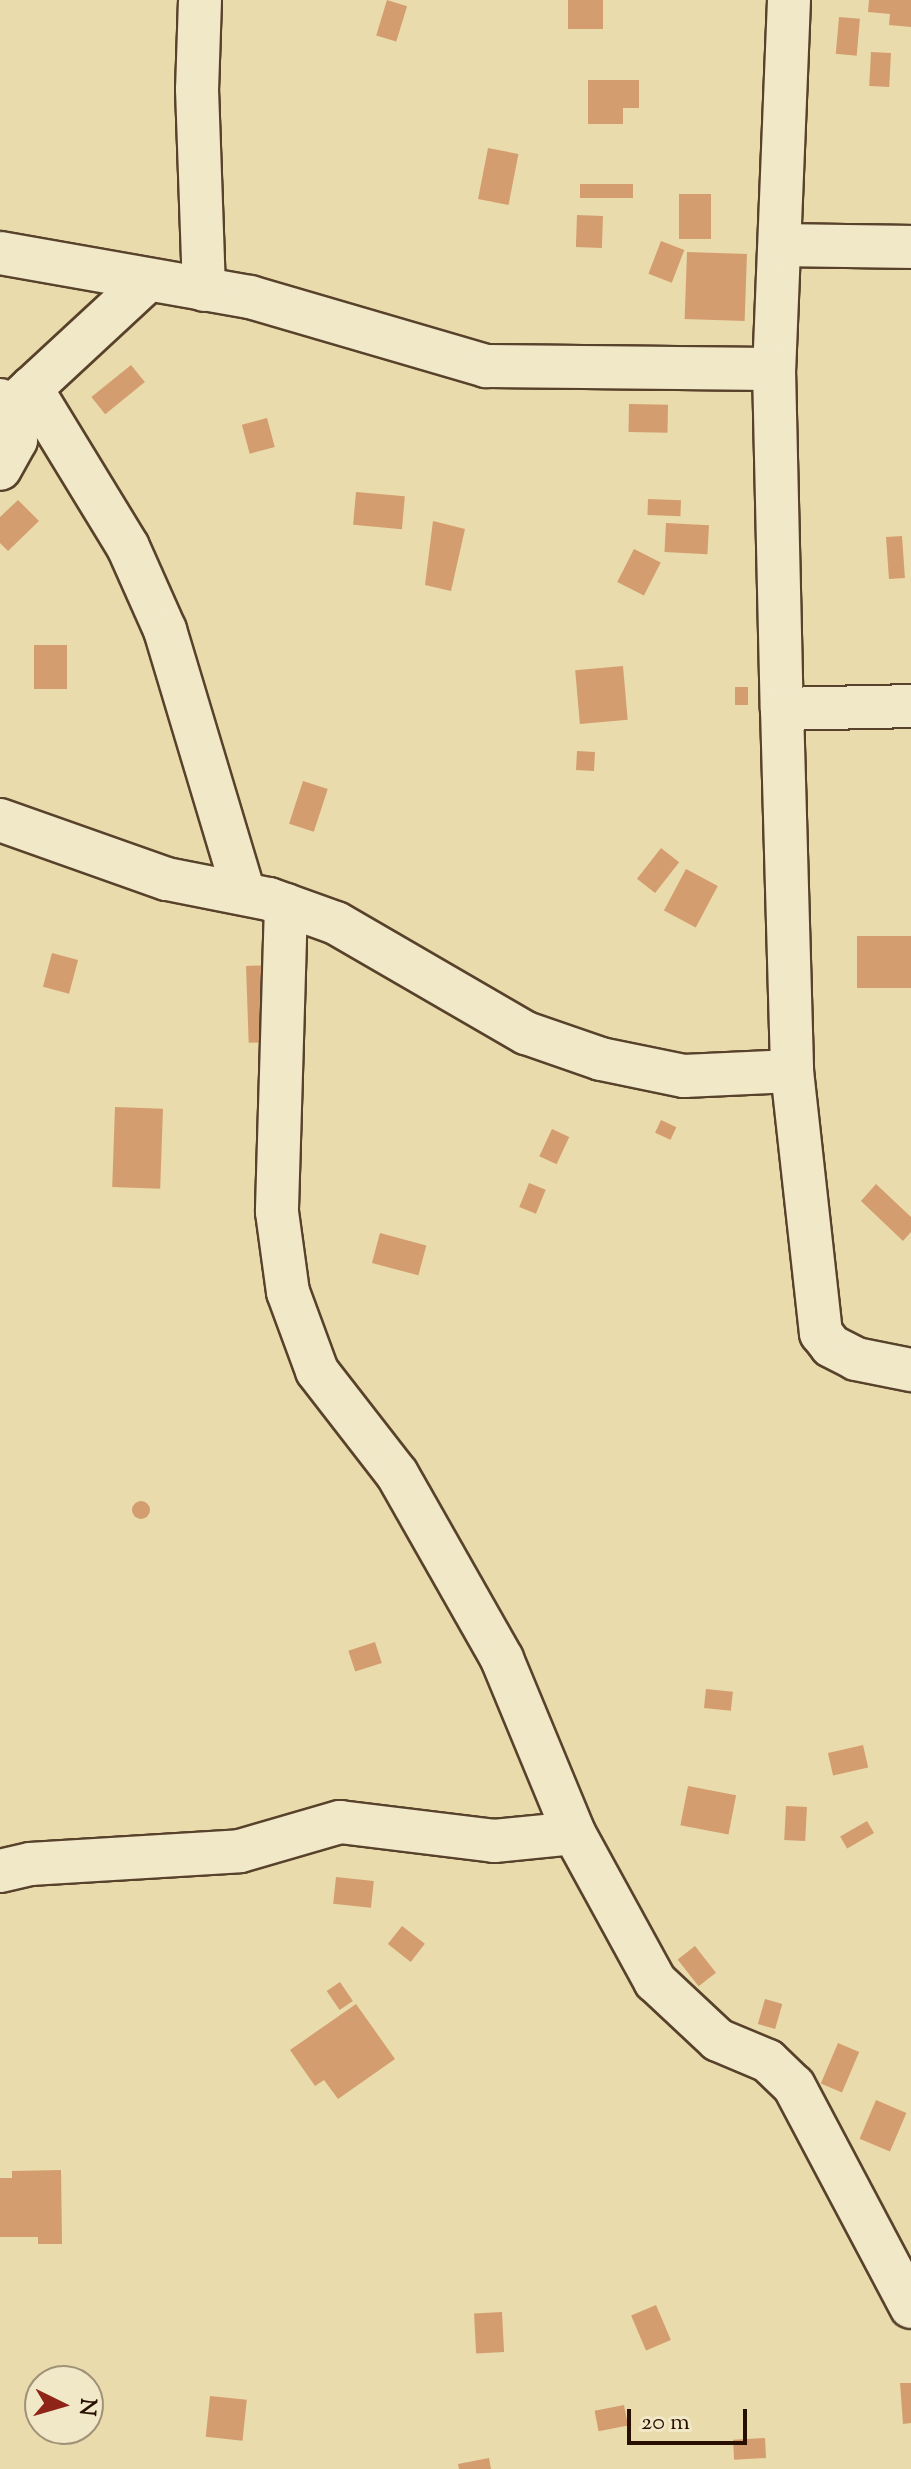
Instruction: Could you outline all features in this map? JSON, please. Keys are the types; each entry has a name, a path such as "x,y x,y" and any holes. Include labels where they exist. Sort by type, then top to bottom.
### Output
{"street":[{"path":"200,0 197,89 204,290"},
{"path":"789,0 782,245 774,369 792,1071 821,1333 831,1346 856,1359 911,1370"},
{"path":"782,245 911,247"},
{"path":"0,253 323,315 486,366 774,369"},
{"path":"14,398 148,280"},
{"path":"0,469 16,440 14,398"},
{"path":"14,398 128,547 165,630 244,893"},
{"path":"782,709 911,706"},
{"path":"0,820 167,879 244,893 336,923 526,1033 601,1059 684,1076 792,1071"},
{"path":"286,905 277,1212 288,1292 317,1371 397,1474 502,1659 574,1833 655,1981 718,2040 768,2061 794,2086 911,2307"},
{"path":"0,1871 30,1864 85,1865 240,1851 340,1822 494,1841 574,1833"}],"building":[{"path":"387,0 407,6 396,42 376,35"},
{"path":"568,0 603,0 603,29 568,29"},
{"path":"869,0 911,0 911,27 889,25 890,14 868,12"},
{"path":"839,17 860,19 857,56 836,54"},
{"path":"871,52 891,53 889,87 869,86"},
{"path":"588,80 639,80 639,108 623,108 623,124 588,124"},
{"path":"488,148 518,154 509,205 478,199"},
{"path":"580,184 633,184 633,198 580,198"},
{"path":"679,194 711,194 711,239 679,239"},
{"path":"577,215 603,216 602,248 576,247"},
{"path":"661,241 684,250 672,283 648,274"},
{"path":"687,252 747,254 745,321 685,319"},
{"path":"131,365 145,382 105,414 91,397"},
{"path":"629,404 668,405 668,433 629,432"},
{"path":"267,418 275,447 250,454 242,425"},
{"path":"356,492 405,496 402,529 353,525"},
{"path":"648,499 681,500 680,516 647,515"},
{"path":"18,500 39,521 8,551 0,543 0,517"},
{"path":"433,521 465,529 451,591 425,585"},
{"path":"666,523 709,525 707,554 664,552"},
{"path":"902,536 905,578 889,579 886,537"},
{"path":"634,549 661,563 644,596 617,582"},
{"path":"34,645 67,645 67,689 34,689"},
{"path":"623,666 628,720 580,724 575,670"},
{"path":"735,687 748,687 748,705 735,705"},
{"path":"577,751 595,752 594,771 576,770"},
{"path":"303,781 328,789 314,832 289,824"},
{"path":"661,848 679,862 655,893 637,879"},
{"path":"686,869 718,886 696,927 664,910"},
{"path":"857,936 911,936 911,988 857,988"},
{"path":"52,953 78,960 69,994 43,987"},
{"path":"272,965 275,1042 249,1043 246,966"},
{"path":"115,1107 163,1109 160,1189 112,1187"},
{"path":"661,1120 676,1127 670,1140 655,1133"},
{"path":"552,1129 569,1137 557,1164 539,1156"},
{"path":"529,1183 546,1190 536,1214 519,1207"},
{"path":"876,1184 911,1217 911,1232 903,1241 861,1201"},
{"path":"380,1233 426,1245 418,1275 372,1263"},
{"path":"141,1501 150,1510 141,1519 132,1510"},
{"path":"375,1642 382,1663 355,1672 348,1651"},
{"path":"706,1689 733,1692 731,1711 704,1708"},
{"path":"863,1745 868,1767 833,1776 828,1753"},
{"path":"688,1786 736,1795 728,1835 680,1825"},
{"path":"786,1806 807,1807 805,1841 784,1840"},
{"path":"867,1821 874,1833 847,1849 840,1837"},
{"path":"336,1877 374,1881 371,1908 333,1904"},
{"path":"402,1926 425,1944 411,1962 388,1944"},
{"path":"695,1946 716,1973 699,1986 678,1960"},
{"path":"340,1982 353,2001 340,2010 327,1991"},
{"path":"765,1999 782,2004 775,2029 758,2024"},
{"path":"356,2004 395,2059 338,2099 324,2080 315,2086 290,2050"},
{"path":"838,2043 859,2052 842,2092 821,2084"},
{"path":"876,2100 906,2113 890,2152 860,2139"},
{"path":"61,2170 62,2244 38,2244 38,2237 0,2237 0,2178 12,2178 12,2171"},
{"path":"656,2305 671,2340 646,2351 631,2316"},
{"path":"502,2312 504,2352 476,2353 474,2313"},
{"path":"900,2383 911,2383 911,2423 903,2424"},
{"path":"210,2396 247,2400 243,2441 206,2437"},
{"path":"624,2405 628,2426 599,2431 595,2411"},
{"path":"765,2438 766,2458 734,2460 733,2440"},
{"path":"489,2458 491,2469 459,2469 458,2464"}]}
